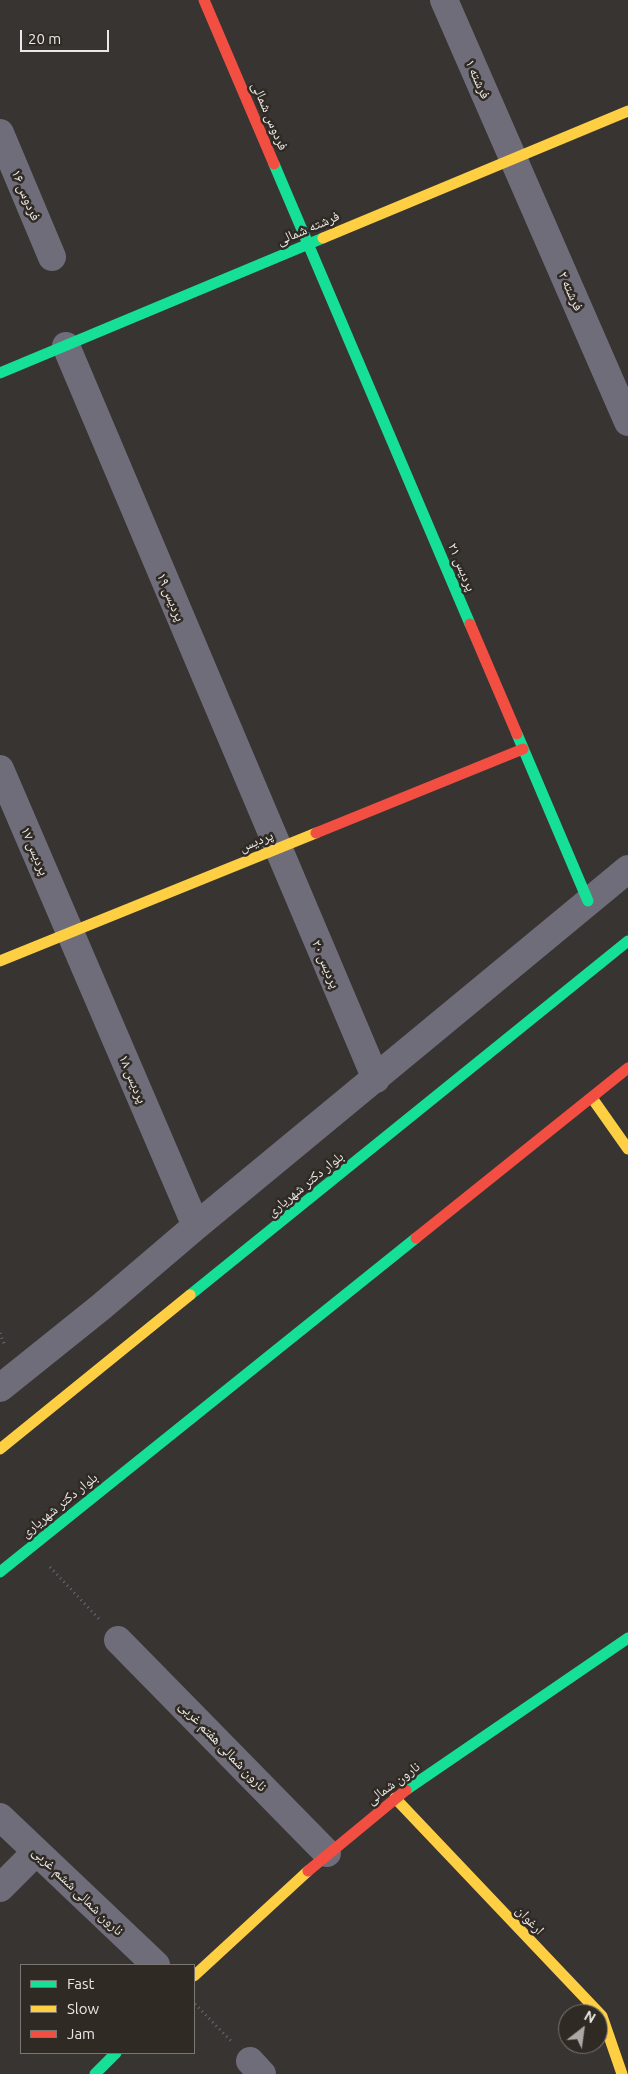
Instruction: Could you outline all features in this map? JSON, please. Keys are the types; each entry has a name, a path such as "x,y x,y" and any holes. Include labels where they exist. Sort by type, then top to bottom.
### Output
{"street":[{"name":"فردوس شمالی","path":"204,0 308,244"},
{"name":"فرشته ۱","path":"444,0 513,159"},
{"name":"فرشته شمالی","path":"0,373 628,111"},
{"name":"فردوس ۱۶","path":"0,133 52,257"},
{"name":"فرشته ۲","path":"513,159 628,422"},
{"name":"پردیس ۲۱","path":"308,244 588,901"},
{"name":"پردیس ۱۹","path":"66,346 277,849"},
{"name":"پردیس","path":"0,961 523,749"},
{"name":"پردیس ۱۷","path":"0,769 70,932"},
{"name":"۲۰ پردیس","path":"277,849 376,1078"},
{"path":"0,1388 101,1307 196,1226 628,869"},
{"name":"۱۸ پردیس","path":"70,932 196,1226"},
{"name":"بلوار دکتر شهریاری","path":"0,1449 628,941"},
{"name":"بلوار دکتر شهریاری","path":"0,1572 628,1068"},
{"path":"592,1098 628,1149"},
{"name":"نارون شمالی","path":"195,1975 327,1853 396,1798 628,1638"},
{"name":"نارون شمالی هفتم غربی","path":"118,1640 327,1853"},
{"name":"ارغوان","path":"396,1798 602,2016 622,2074"},
{"name":"نارون شمالی ششم غربی","path":"0,1817 155,1964"},
{"path":"0,1888 36,1852"},
{"path":"95,2074 115,2054"}],"path":[{"path":"31,1546 118,1640"},
{"path":"195,2003 256,2068"}],"traffic: fast":[{"path":"274,164 470,624"},
{"path":"0,373 323,238"},
{"path":"517,734 588,901"},
{"path":"190,1295 628,941"},
{"path":"0,1572 416,1238"},
{"path":"406,1790 628,1638"},
{"path":"95,2074 115,2054"}],"traffic: slow":[{"path":"323,238 628,111"},
{"path":"0,961 316,833"},
{"path":"592,1098 628,1149"},
{"path":"0,1449 190,1295"},
{"path":"395,1798 602,2016 622,2074"},
{"path":"195,1975 308,1871"}],"traffic: jam":[{"path":"204,0 274,164"},
{"path":"470,624 517,734"},
{"path":"316,833 523,749"},
{"path":"416,1238 628,1068"},
{"path":"308,1871 406,1790"}]}
